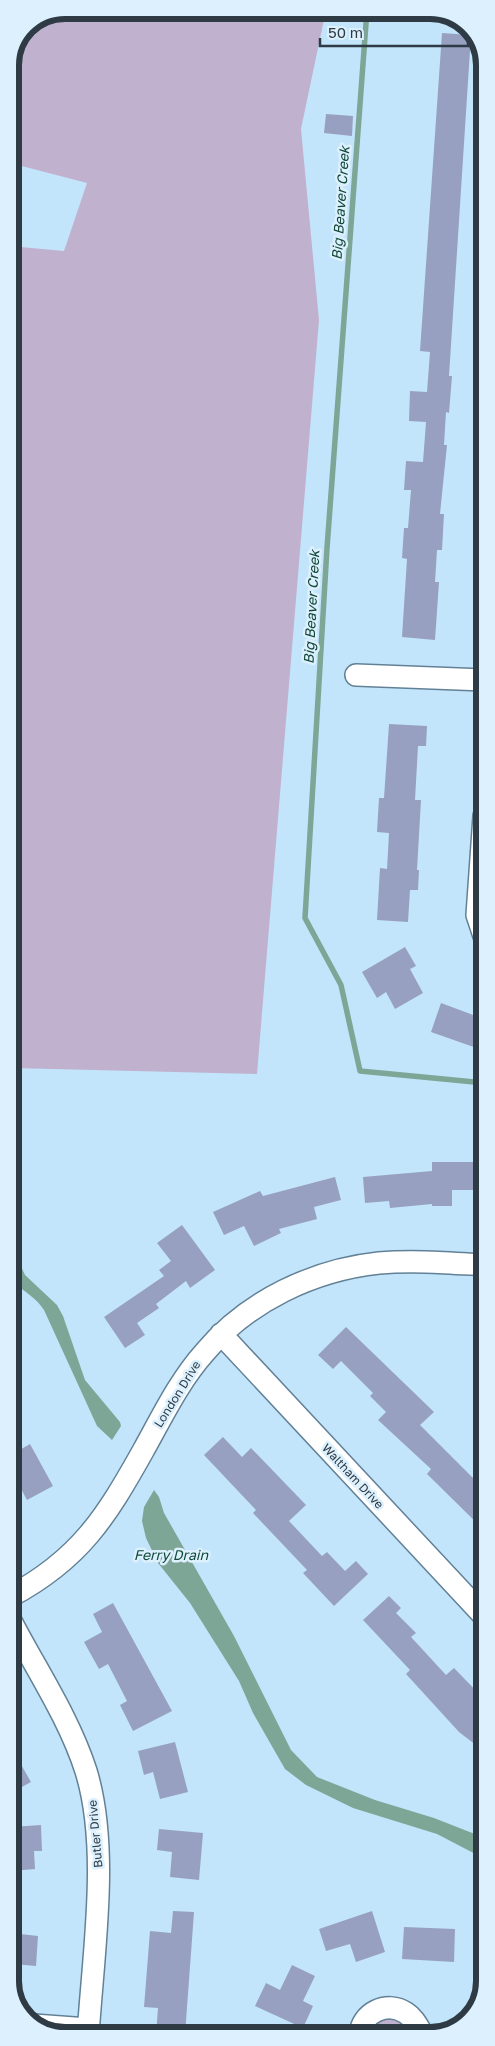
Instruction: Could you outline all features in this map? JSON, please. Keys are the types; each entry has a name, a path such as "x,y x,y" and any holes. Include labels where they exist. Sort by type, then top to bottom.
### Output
{"street":[{"path":"356,675 476,680"},
{"name":"London Drive","path":"19,1591 57,1567 76,1550 102,1521 187,1375 221,1334 240,1318 267,1300 325,1274 380,1263 476,1265"},
{"name":"Waltham Drive","path":"221,1334 476,1607"},
{"name":"Butler Drive","path":"19,1636 76,1745 94,1801 98,1875 88,2027"},
{"path":"361,2027 361,2024 375,2010 396,2009 406,2013 417,2027"}],"shaded area":[{"path":"64,19 324,19 301,129 319,320 257,1074 19,1068 19,247 64,251 87,183 19,165 20,56 26,39 39,26 47,22"},
{"path":"395,2018 407,2027 371,2027 382,2020"}],"water":[{"path":"19,1260 25,1275 57,1305 63,1316 85,1380 120,1422 121,1426 112,1440 97,1426 44,1310 19,1287"},
{"name":"Ferry Drain","path":"154,1490 159,1497 164,1513 234,1636 291,1750 317,1777 375,1800 434,1818 476,1834 476,1854 437,1834 353,1808 306,1785 285,1769 253,1713 239,1681 190,1603 158,1563 146,1538 142,1521 144,1507"}],"building":[{"path":"442,33 465,35 470,43 449,376 452,376 449,413 446,412 444,445 447,445 440,514 444,514 442,550 437,550 435,582 439,582 435,640 402,637 407,559 402,558 404,528 408,528 411,490 404,490 406,461 423,462 426,422 409,421 410,391 427,392 430,352 420,351"},
{"path":"326,114 353,116 352,136 324,133"},
{"path":"389,724 427,726 426,746 418,746 415,800 421,800 417,870 419,870 418,890 410,890 408,922 377,920 380,868 387,869 389,833 377,832 379,798 384,798"},
{"path":"405,947 416,966 410,969 423,993 395,1009 386,992 377,998 362,972"},
{"path":"441,1003 476,1016 476,1048 431,1032"},
{"path":"432,1162 476,1162 476,1190 452,1190 452,1206 432,1206 432,1204 390,1208 389,1201 365,1203 363,1177 432,1171"},
{"path":"335,1177 341,1200 314,1207 317,1219 279,1229 281,1233 254,1246 244,1226 224,1235 213,1212 260,1191 263,1196"},
{"path":"182,1225 215,1270 190,1288 186,1281 156,1304 159,1308 137,1323 145,1335 125,1348 104,1317 164,1276 159,1270 171,1261 157,1243"},
{"path":"346,1327 434,1412 420,1425 476,1481 476,1522 427,1474 431,1469 378,1420 386,1412 370,1396 373,1393 341,1361 333,1369 318,1355"},
{"path":"223,1437 242,1457 251,1448 306,1505 289,1521 322,1556 327,1552 345,1571 356,1561 368,1574 334,1606 303,1573 307,1570 253,1513 256,1510 204,1455"},
{"path":"30,1444 53,1486 27,1500 19,1485 19,1450"},
{"path":"389,1596 401,1608 396,1613 416,1633 411,1637 446,1675 454,1668 476,1691 476,1745 459,1732 406,1674 410,1670 363,1620"},
{"path":"113,1603 172,1711 133,1731 120,1705 127,1701 108,1664 99,1669 84,1642 102,1632 93,1614"},
{"path":"175,1742 188,1792 160,1799 153,1772 144,1775 138,1751"},
{"path":"19,1761 31,1782 19,1789"},
{"path":"41,1825 42,1851 34,1851 35,1869 19,1870 19,1826"},
{"path":"159,1829 203,1833 199,1880 170,1877 172,1852 157,1850"},
{"path":"173,1911 194,1912 186,2027 157,2027 158,2008 144,2007 150,1931 171,1933"},
{"path":"372,1911 385,1952 356,1962 350,1944 326,1951 319,1929"},
{"path":"404,1927 455,1929 454,1962 402,1959"},
{"path":"19,1934 38,1936 36,1966 19,1965"},
{"path":"292,1965 315,1976 303,2001 313,2006 303,2027 255,2006 266,1983 280,1990"}],"waterway":[{"name":"Big Beaver Creek","path":"366,19 327,548 305,918 341,985 360,1071 476,1082"}]}
